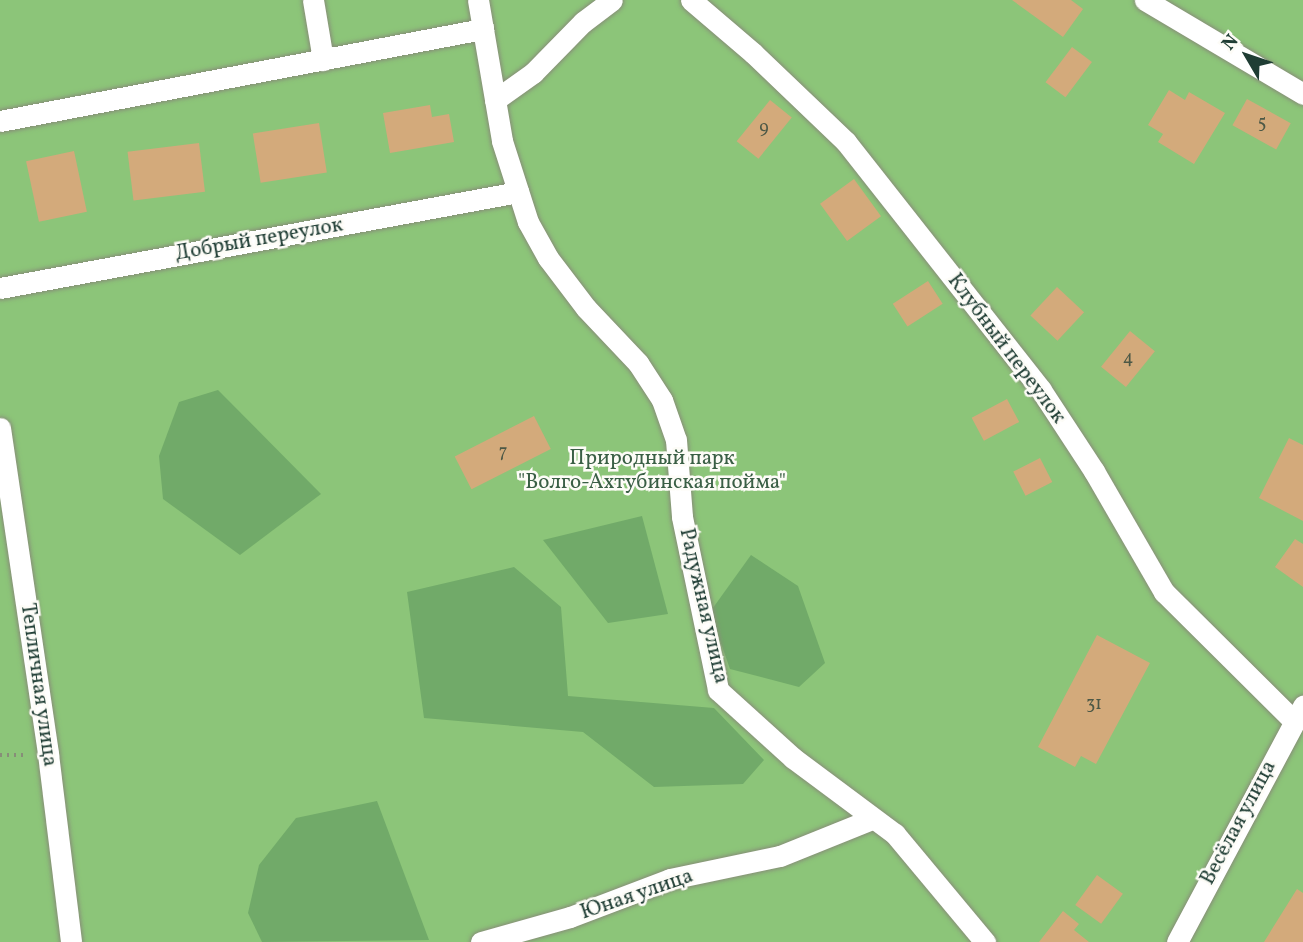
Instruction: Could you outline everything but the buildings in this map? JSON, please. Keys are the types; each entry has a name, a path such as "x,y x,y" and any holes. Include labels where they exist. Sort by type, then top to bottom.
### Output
{"street":[{"path":"313,0 323,60"},
{"name":"Радужная улица","path":"478,0 502,141 528,222 548,258 586,308 638,363 662,400 676,440 682,517 718,690 793,758 895,834 985,942"},
{"path":"495,100 533,73 583,22 612,0"},
{"name":"Клубный переулок","path":"691,0 753,53 846,142 1041,390 1094,471 1164,592 1298,713"},
{"path":"1145,0 1303,94"},
{"path":"0,121 482,29"},
{"name":"Добрый переулок","path":"0,288 518,192"},
{"name":"Тепличная улица","path":"0,428 6,504 48,754 71,942"},
{"name":"Весёлая улица","path":"1177,942 1298,713"},
{"name":"Юная улица","path":"481,942 570,917 670,879 780,856 872,818"}],"green space":[{"name":"Природный парк \"Волго-Ахтубинская пойма\"","path":"0,0 1303,0 1303,942 0,942"},
{"path":"218,390 321,494 240,555 163,499 159,456 179,402"},
{"path":"642,516 668,614 608,623 543,540"},
{"path":"751,555 798,586 825,663 799,687 730,669 710,612"},
{"path":"514,567 561,607 568,696 714,708 764,760 743,784 654,787 583,732 424,718 407,592"},
{"path":"377,801 429,940 262,942 248,913 259,865 296,818"}]}
